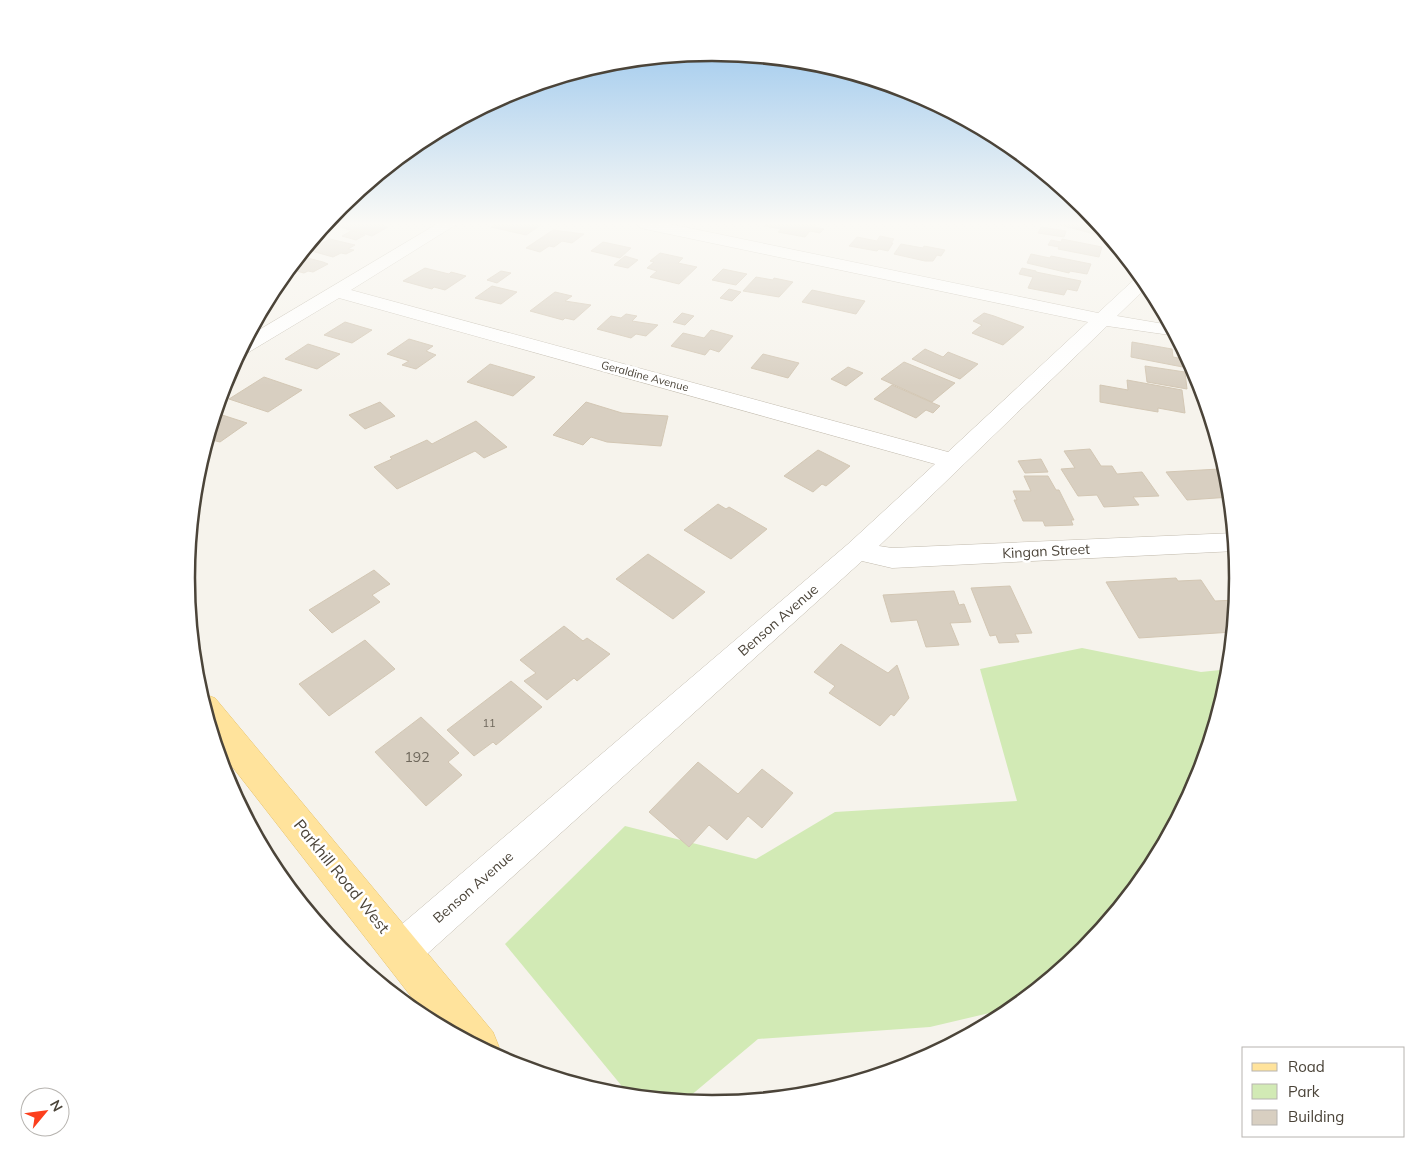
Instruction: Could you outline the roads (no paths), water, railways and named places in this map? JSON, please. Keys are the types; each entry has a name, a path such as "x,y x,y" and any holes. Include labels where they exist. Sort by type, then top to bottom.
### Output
{"main road":[{"name":"Parkhill Road West","path":"216,722 467,1033"}],"street":[{"path":"254,341 361,278"},
{"path":"905,278 1166,330"},
{"name":"Benson Avenue","path":"402,950 857,551 1139,285"},
{"name":"Geraldine Avenue","path":"338,292 952,461"},
{"name":"Kingan Street","path":"857,551 892,558 1229,542"}]}
